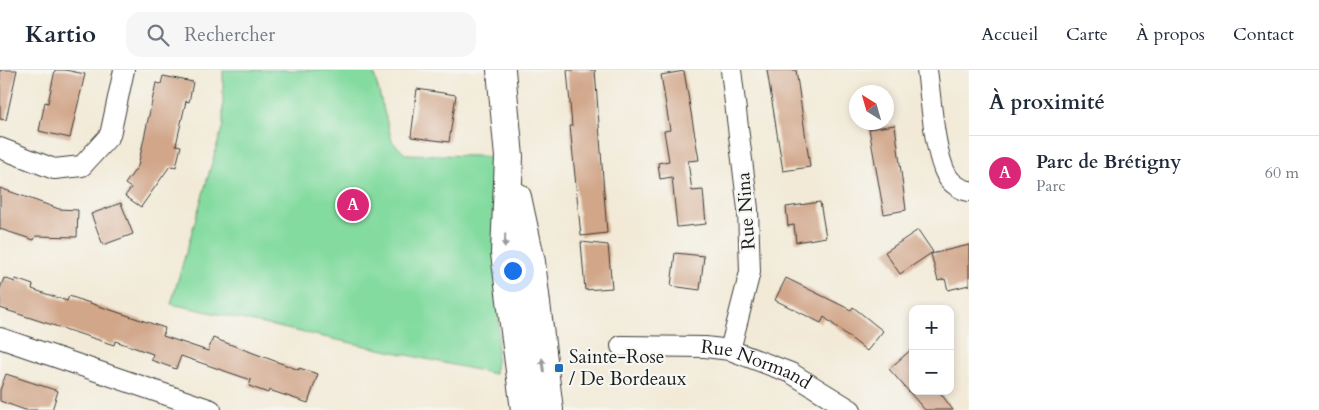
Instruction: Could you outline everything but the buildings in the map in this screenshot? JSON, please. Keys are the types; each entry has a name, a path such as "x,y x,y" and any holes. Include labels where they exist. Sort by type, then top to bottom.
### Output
{"street":[{"path":"0,148 54,170 82,166 110,135 124,70"},
{"path":"501,70 508,157 505,253 525,410"},
{"name":"Rue Nina","path":"730,350 750,272 748,209 731,70"},
{"path":"927,70 939,157 948,178 963,190 969,191"},
{"path":"508,157 531,262 549,410"},
{"path":"0,338 211,410"},
{"name":"Rue Normand","path":"621,346 705,347 730,350 791,373 851,410"}],"green space":[{"path":"223,70 373,70 392,141 405,154 509,157 505,253 495,374 171,304 223,125"}],"place":[{"name":"Parc de Brétigny","path":"353,205"},
{"name":"Sainte-Rose / De Bordeaux","path":"559,368"}]}
